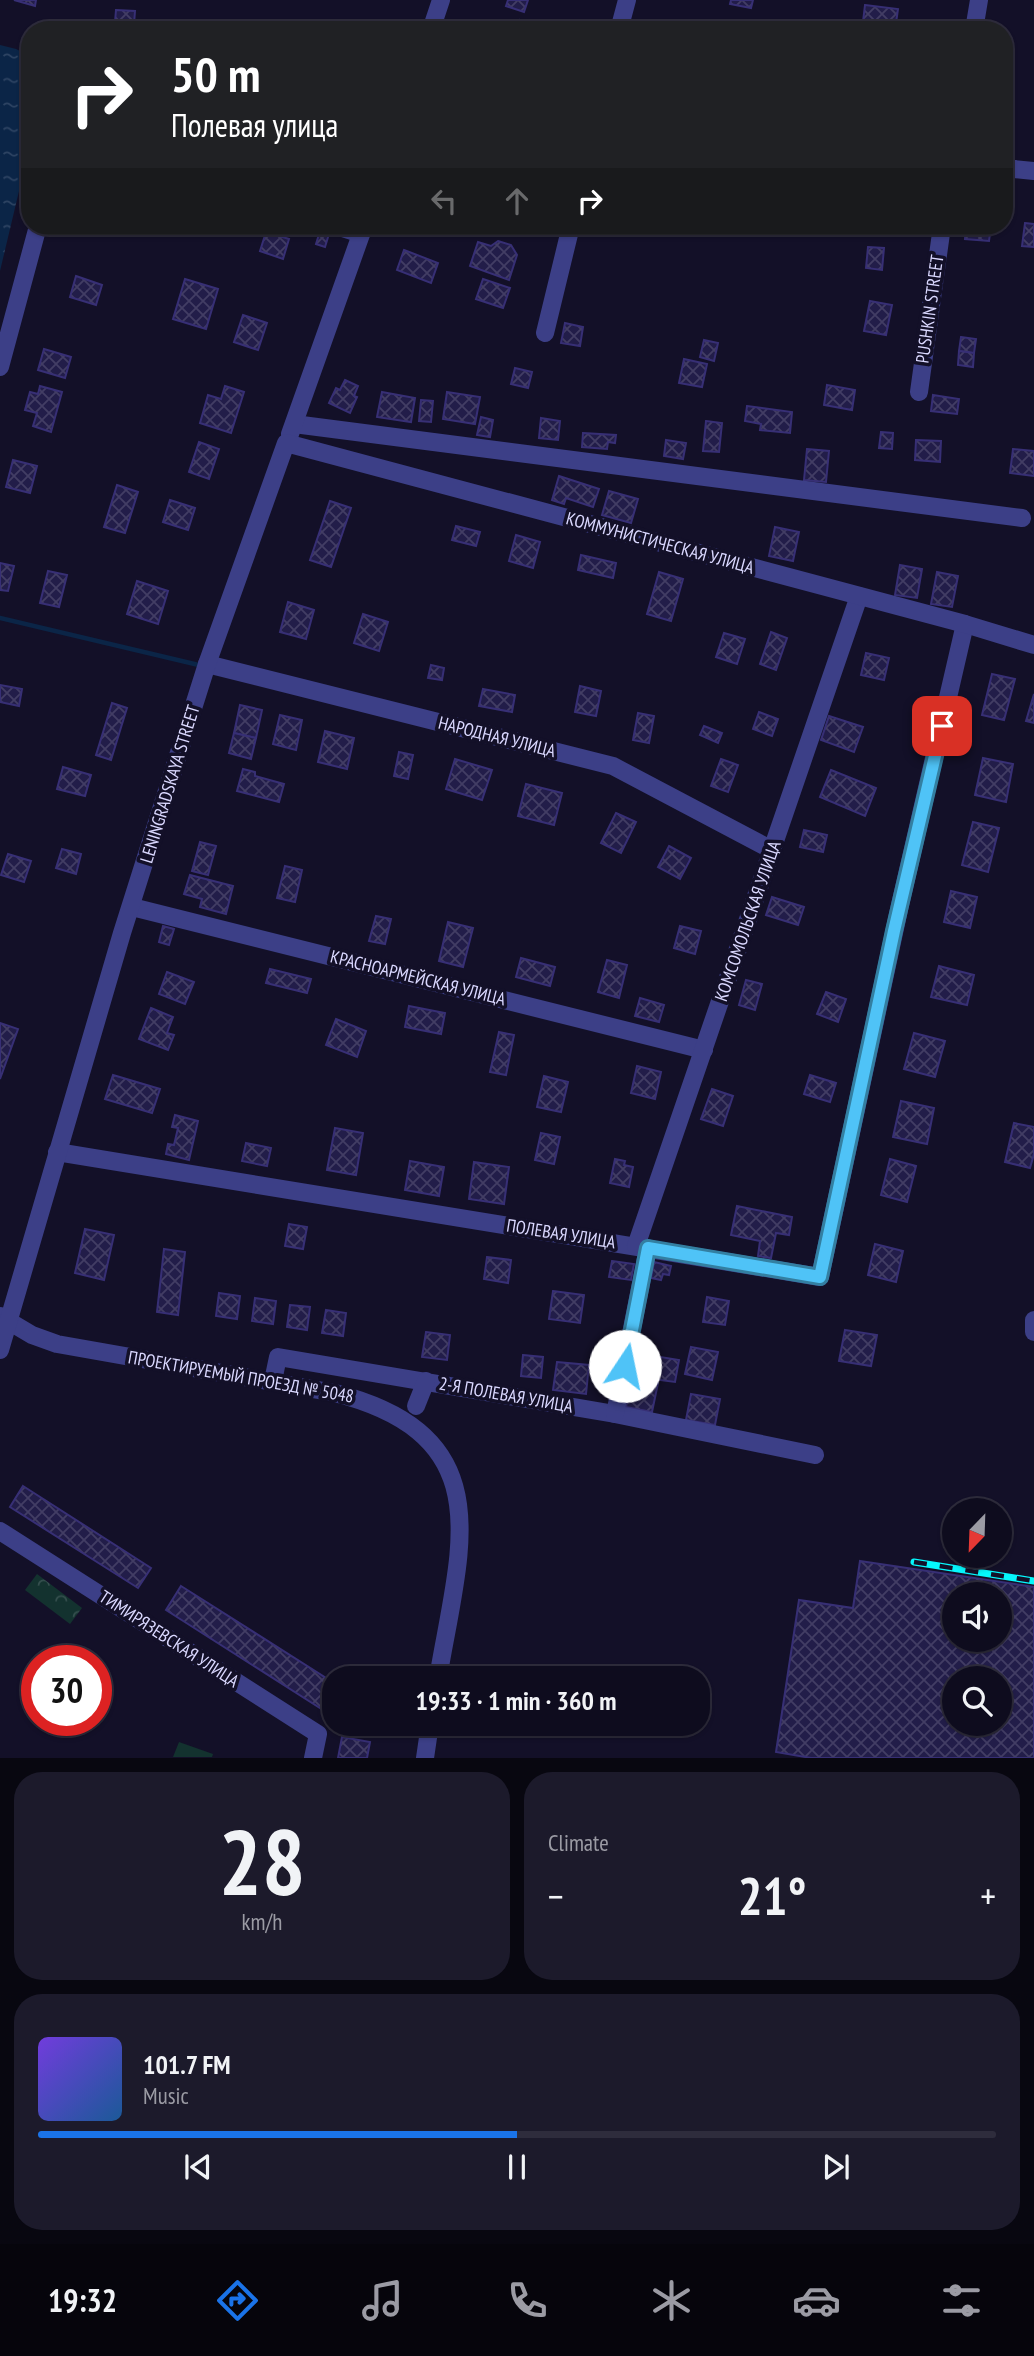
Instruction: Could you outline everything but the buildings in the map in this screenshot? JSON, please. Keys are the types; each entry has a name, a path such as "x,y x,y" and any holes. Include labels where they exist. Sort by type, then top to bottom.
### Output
{"street":[{"path":"434,21 441,0"},
{"path":"622,21 627,0"},
{"path":"976,21 979,0"},
{"path":"1013,169 1034,172"},
{"path":"0,367 36,235"},
{"name":"LENINGRADSKAYA STREET","path":"0,1350 5,1319 208,664 360,235"},
{"path":"545,333 569,235"},
{"name":"PUSHKIN STREET","path":"919,392 941,235"},
{"path":"294,424 1022,518"},
{"name":"КОММУНИСТИЧЕСКАЯ УЛИЦА","path":"286,443 965,624 1034,645"},
{"name":"КОМСОМОЛЬСКАЯ УЛИЦА","path":"615,1413 642,1247 704,1050 859,596"},
{"name":"ПОЛЕВАЯ УЛИЦА","path":"57,1152 820,1277 897,918 965,624"},
{"name":"НАРОДНАЯ УЛИЦА","path":"208,664 613,766 772,850"},
{"name":"КРАСНОАРМЕЙСКАЯ УЛИЦА","path":"132,907 704,1050"},
{"name":"ПРОЕКТИРУЕМЫЙ ПРОЕЗД № 5048","path":"5,1319 32,1335 57,1344 335,1392 367,1401 407,1421 425,1436 450,1473 457,1493 460,1545 440,1666"},
{"path":"1034,1320 1034,1332"},
{"name":"2-Я ПОЛЕВАЯ УЛИЦА","path":"274,1381 278,1357 615,1413 816,1455"},
{"path":"416,1406 426,1381"},
{"name":"ТИМИРЯЗЕВСКАЯ УЛИЦА","path":"0,1531 318,1734 313,1758"},
{"path":"425,1758 428,1736"}],"green space":[{"path":"37,1574 82,1608 70,1624 25,1590"},
{"path":"179,1742 213,1754 212,1757 173,1757"}],"water":[{"path":"0,45 21,52 21,165 19,191 0,271"}],"waterway":[{"path":"0,618 203,666"}],"railway":[{"path":"914,1562 1034,1581"}],"route":[{"path":"625,1366 648,1248 820,1277 894,931 942,726"}]}
